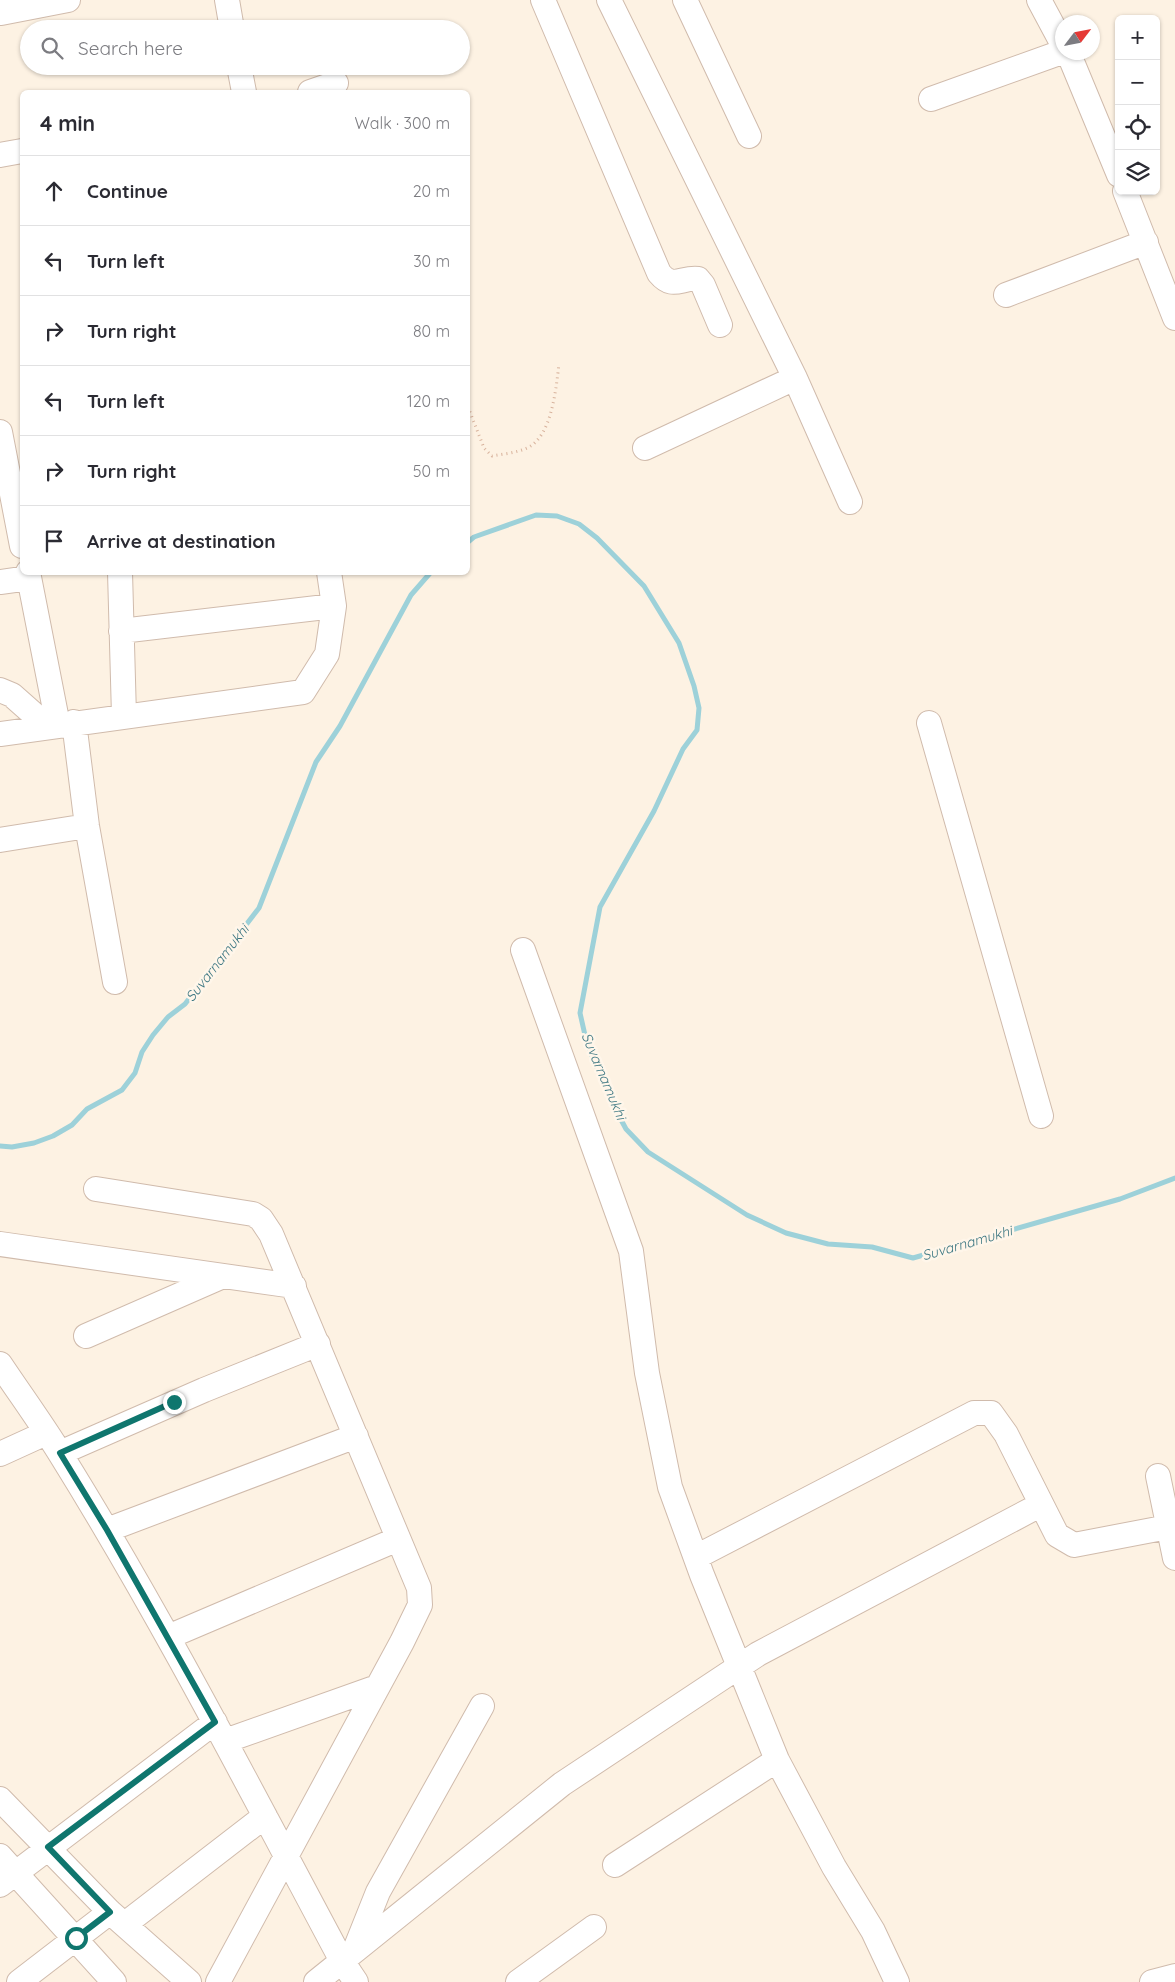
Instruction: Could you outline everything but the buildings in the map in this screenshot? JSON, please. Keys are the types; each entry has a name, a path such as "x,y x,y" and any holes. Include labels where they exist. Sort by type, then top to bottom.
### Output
{"street":[{"path":"0,7 1,13 68,0"},
{"path":"227,0 230,20"},
{"path":"543,0 659,273 665,280 673,282 698,279 703,285 720,325"},
{"path":"609,0 795,378 850,502"},
{"path":"685,0 749,136"},
{"path":"1039,0 1055,30"},
{"path":"931,100 1055,55"},
{"path":"1071,60 1115,165"},
{"path":"241,75 244,90"},
{"path":"316,90 336,83"},
{"path":"0,155 20,151"},
{"path":"1127,195 1175,318"},
{"path":"1006,295 1146,242"},
{"path":"645,448 795,378"},
{"path":"1,443 20,536"},
{"path":"0,582 28,575 60,724 87,826 115,982"},
{"path":"120,575 124,716"},
{"path":"0,734 60,724 303,692 327,654 334,606 329,575"},
{"path":"121,631 334,606"},
{"path":"0,690 12,695 60,724"},
{"path":"929,723 1041,1116"},
{"path":"0,840 87,826"},
{"path":"523,950 631,1251 647,1374 670,1488 777,1760 834,1866 872,1931 897,1982"},
{"path":"96,1189 253,1214 261,1219 271,1234 294,1286 419,1588 420,1605 218,1982"},
{"path":"0,1244 294,1286"},
{"path":"86,1336 223,1276"},
{"path":"60,1453 196,1393 318,1344"},
{"path":"0,1364 60,1453 107,1530 168,1637 286,1855 349,1955 356,1982"},
{"path":"696,1557 974,1413 991,1413 1006,1434 1040,1505 1057,1535 1074,1545 1168,1527"},
{"path":"0,1454 46,1433"},
{"path":"107,1530 356,1436"},
{"path":"1158,1476 1175,1558"},
{"path":"316,1982 562,1784 758,1654 1040,1505"},
{"path":"168,1637 398,1539"},
{"path":"114,1982 76,1938 5,1871 48,1847 220,1732 377,1687"},
{"path":"349,1955 378,1892 482,1706"},
{"path":"615,1865 777,1760"},
{"path":"0,1799 117,1918 189,1982"},
{"path":"18,1982 76,1938 117,1918 265,1816"},
{"path":"518,1982 594,1927"},
{"path":"1152,1982 1175,1976"}],"path":[{"path":"470,412 484,448 492,456 527,448 539,440 553,407 559,364"}],"waterway":[{"name":"Suvarnamukhi","path":"470,540 474,537 536,515 557,516 579,524 597,538 644,586 679,643 694,686 699,708 697,730 683,749 654,811 600,907 580,1013 587,1044 612,1103 626,1129 648,1152 747,1215 786,1233 828,1244 872,1247 913,1258 1120,1199 1175,1178"},
{"name":"Suvarnamukhi","path":"0,1146 12,1147 34,1143 53,1136 72,1125 87,1109 122,1090 135,1073 142,1052 153,1035 168,1017 185,1004 259,908 316,762 340,726 411,595 428,575"}],"route":[{"path":"76,1938 110,1912 48,1847 215,1722 107,1530 60,1453 174,1402"}]}
